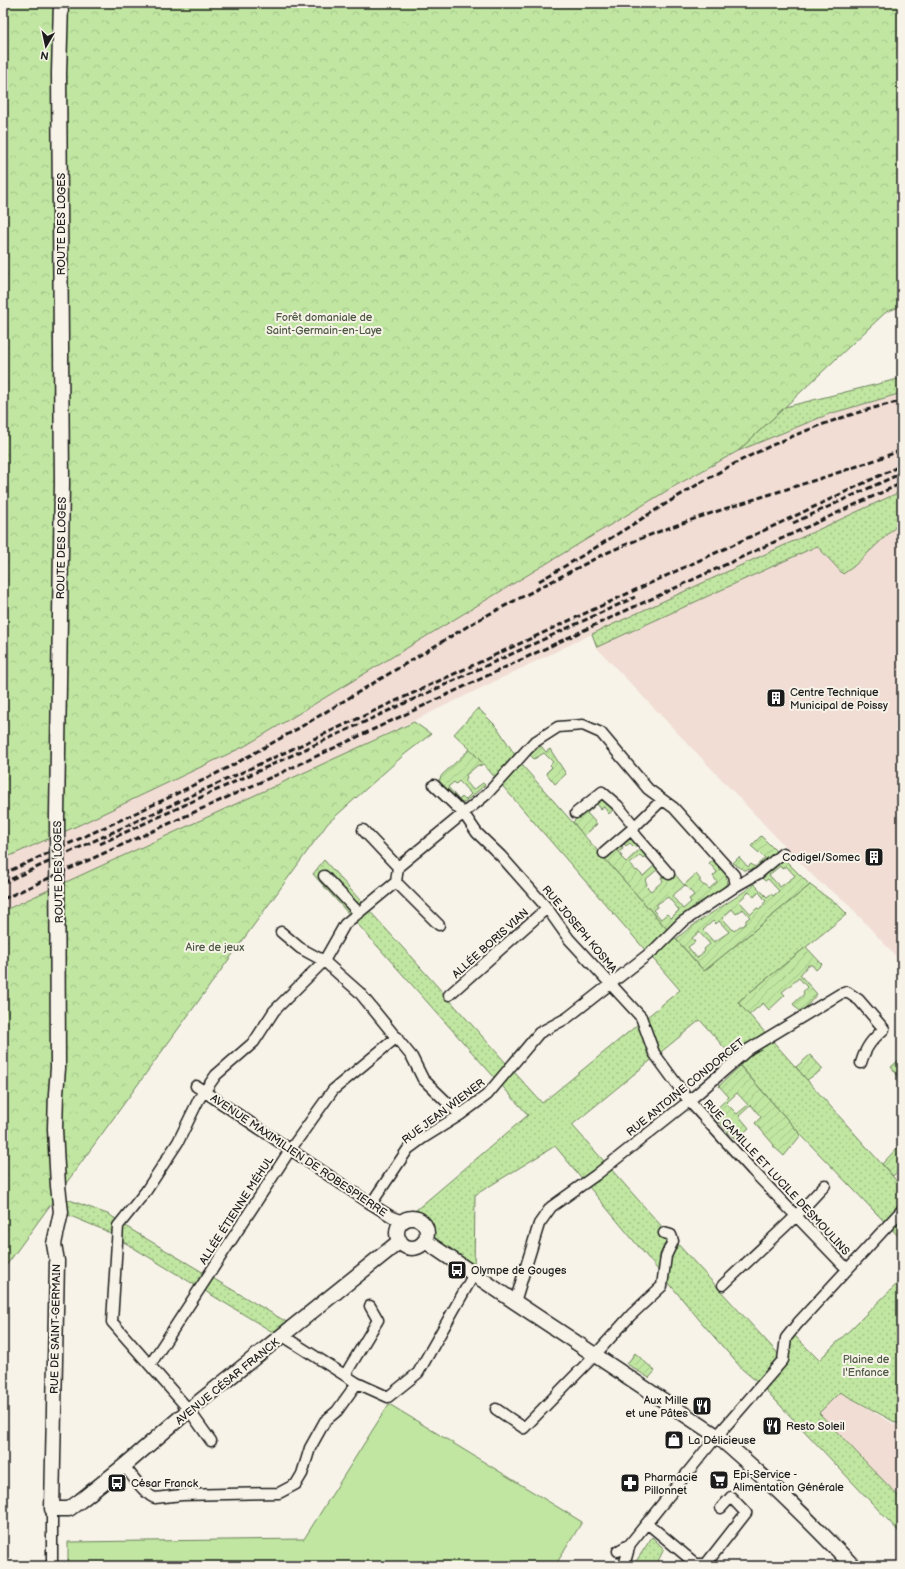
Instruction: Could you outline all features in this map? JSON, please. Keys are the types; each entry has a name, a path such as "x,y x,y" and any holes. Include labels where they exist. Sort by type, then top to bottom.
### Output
{"street":[{"name":"ROUTE DES LOGES","path":"56,1094 58,1068 57,816 62,483 61,3"},
{"path":"211,1441 189,1410 112,1322 118,1226 150,1185 178,1142 200,1089 254,1042 274,1011 324,961 345,924 396,882 398,867 487,794 533,743 558,727 583,725 601,733 648,789 674,808 734,875 736,886"},
{"name":"RUE JOSEPH KOSMA","path":"434,785 464,814 477,833 501,856 547,908 569,939 641,1017 654,1053 689,1101"},
{"path":"576,812 602,792 618,806 633,829 669,874"},
{"path":"604,853 633,829 662,800"},
{"path":"363,830 398,867"},
{"name":"RUE JEAN WIENER","path":"371,1204 408,1149 460,1115 487,1095 539,1033 567,1018 655,949 681,923 736,886 759,873 783,853"},
{"path":"324,876 359,913"},
{"path":"396,882 440,925"},
{"name":"ALLÉE BORIS VIAN","path":"449,995 547,908"},
{"path":"281,932 300,948 324,961 359,992 412,1056 423,1079 460,1115"},
{"name":"RUE ANTOINE CONDORCET","path":"515,1302 539,1224 551,1207 596,1175 689,1101 749,1049 840,994 847,992 859,1000 884,1028 870,1042 865,1050 861,1063"},
{"name":"ALLÉE ÉTIENNE MÉHUL","path":"150,1365 290,1150 333,1090 397,1037"},
{"name":"AVENUE MAXIMILIEN DE ROBESPIERRE","path":"200,1089 371,1204 392,1217 403,1221"},
{"name":"RUE DE SAINT-GERMAIN","path":"52,1566 57,1261 54,1244 61,1212 57,1172 56,1094"},
{"name":"RUE CAMILLE ET LUCILE DESMOULINS","path":"689,1101 847,1269"},
{"path":"723,1285 796,1216 825,1185"},
{"path":"618,1551 630,1544 717,1436 783,1360 786,1338 902,1210"},
{"path":"410,1218 415,1218 423,1223 427,1233 425,1241 417,1247 412,1248 403,1245 397,1233 400,1224 410,1218"},
{"path":"496,1409 524,1428 595,1355 631,1315 662,1286 666,1256 673,1241 671,1235 664,1233"},
{"name":"AVENUE CÉSAR FRANCK","path":"52,1509 69,1509 124,1466 189,1410 284,1336 400,1241"},
{"path":"425,1241 717,1436 800,1512 853,1566"},
{"path":"284,1336 357,1383 388,1397 418,1373 474,1274"},
{"path":"345,1375 378,1320 370,1306"},
{"path":"124,1466 151,1497 155,1498 182,1495 279,1493 296,1484 302,1474 310,1448 325,1421 337,1411 357,1383"},
{"path":"647,1523 696,1564 706,1564 746,1513 731,1497 721,1508"},
{"path":"624,1566 630,1544"}],"shaded area":[{"path":"902,393 902,963 845,901 818,881 597,648 592,634 327,763 3,911 3,859 77,826 245,746 673,487 738,451 829,414"},
{"path":"840,1392 902,1429 902,1500 818,1413"}],"green space":[{"name":"Forêt domaniale de Saint-Germain-en-Laye","path":"3,3 902,3 902,306 886,312 738,451 673,487 245,746 77,826 3,859"},
{"path":"902,378 902,393 829,414 738,451 785,407"},
{"path":"902,491 902,521 853,567 843,574 817,546 597,647 592,634"},
{"name":"Plaine de l'Enfance","path":"478,708 497,727 521,764 704,971 810,885 839,906 847,914 738,1002 902,1187 902,1240 801,1135 700,1020 572,1125 664,1229 783,1359 791,1332 819,1360 902,1279 902,1426 840,1392 819,1413 902,1500 902,1535 761,1385 743,1370 555,1146 475,1195 474,1274 426,1237 425,1227 420,1221 412,1218 403,1221 528,1115 313,874 324,860 542,1103 680,990 470,749 454,734"},
{"name":"Aire de jeux","path":"414,722 431,734 405,754 328,823 3,1270 3,911"},
{"path":"541,746 546,752 550,749 566,774 555,784 546,773 552,767 550,765 553,762 544,753 534,759 530,755"},
{"path":"470,749 483,764 480,766 478,765 466,775 467,778 465,780 473,790 483,783 485,785 464,803 453,798 446,791 439,780 442,775","holes":["459,781 471,794 465,800 462,797 459,800 448,787 454,782 456,784"]},
{"path":"605,800 616,807 609,814 604,807 601,809 597,804 587,813 597,824 584,836 573,822 596,801"},
{"path":"633,835 673,872 684,885 696,874 700,879 700,882 709,889 717,882 713,876 717,872 709,863 713,860 724,872 727,883 725,888 668,930 605,859","holes":["630,843 634,847 637,845 640,849 626,862 621,857 622,855 619,852 623,849 622,846 624,844 626,846","640,855 643,858 647,856 655,865 643,876 630,864","658,869 664,875 661,877 663,881 651,891 646,886 647,884 645,880","685,885 694,895 689,899 691,902 683,909 672,896","668,897 679,910 671,918 667,914 661,919 653,910 657,907 657,904"]},
{"path":"761,836 778,853 757,872 755,869 744,870 733,863 739,857 748,867 751,864 755,867 765,858 751,846"},
{"path":"784,859 810,885 704,971 676,939 685,931 754,884 767,897 771,894 773,896 779,891 768,879 765,881 762,878","holes":["780,866 782,869 786,866 795,876 780,887 769,875","749,892 754,897 759,892 766,901 760,909 757,908 751,914 739,901","732,909 736,914 743,909 750,917 746,920 746,923 743,926 740,926 734,931 722,918","713,921 716,924 719,921 729,932 714,942 703,930","699,932 710,944 697,958 688,947 695,942 692,938"]},
{"path":"806,947 822,964 816,970 812,965 808,965 800,975 817,994 801,1013 793,1004 804,994 803,992 807,987 799,978 782,992 785,995 769,1010 763,1003 749,1015 738,1002"},
{"path":"810,1055 823,1069 807,1080 796,1067"},
{"path":"902,1057 902,1076 900,1078 891,1067"},
{"path":"740,1066 801,1135 784,1156 773,1146 774,1145 755,1123 761,1117 751,1105 739,1116 749,1128 736,1140 711,1114 729,1097 719,1086","holes":["737,1093 748,1105 737,1114 726,1103"]},
{"path":"902,1143 902,1167 893,1176 882,1164"},
{"path":"59,1196 110,1215 130,1229 295,1327 281,1337 104,1230 61,1212"},
{"path":"635,1353 655,1371 649,1378 627,1364"},
{"path":"389,1404 582,1522 555,1566 68,1566 68,1542 304,1539"},
{"path":"652,1537 664,1549 658,1561 664,1566 633,1566"}],"railway":[{"path":"539,581 683,493 752,455 815,427 880,406 902,401"},
{"path":"3,874 168,798 231,766 299,728 478,620 602,555 639,539 713,512 865,464 902,450"},
{"path":"3,883 902,465"},
{"path":"793,523 902,473"},
{"path":"3,899 285,771 902,483"},
{"path":"100,844 635,597"}],"place":[{"name":"Centre Technique Municipal de Poissy","path":"776,698"},
{"name":"Codigel/Somec","path":"874,857"},
{"name":"Olympe de Gouges","path":"457,1270"},
{"name":"Aux Mille et une Pâtes","path":"702,1406"},
{"name":"Resto Soleil","path":"772,1426"},
{"name":"La Délicieuse","path":"674,1440"},
{"name":"Epi-Service - Alimentation Générale","path":"719,1480"},
{"name":"César Franck","path":"117,1483"},
{"name":"Pharmacie Pillonnet","path":"630,1483"}]}
